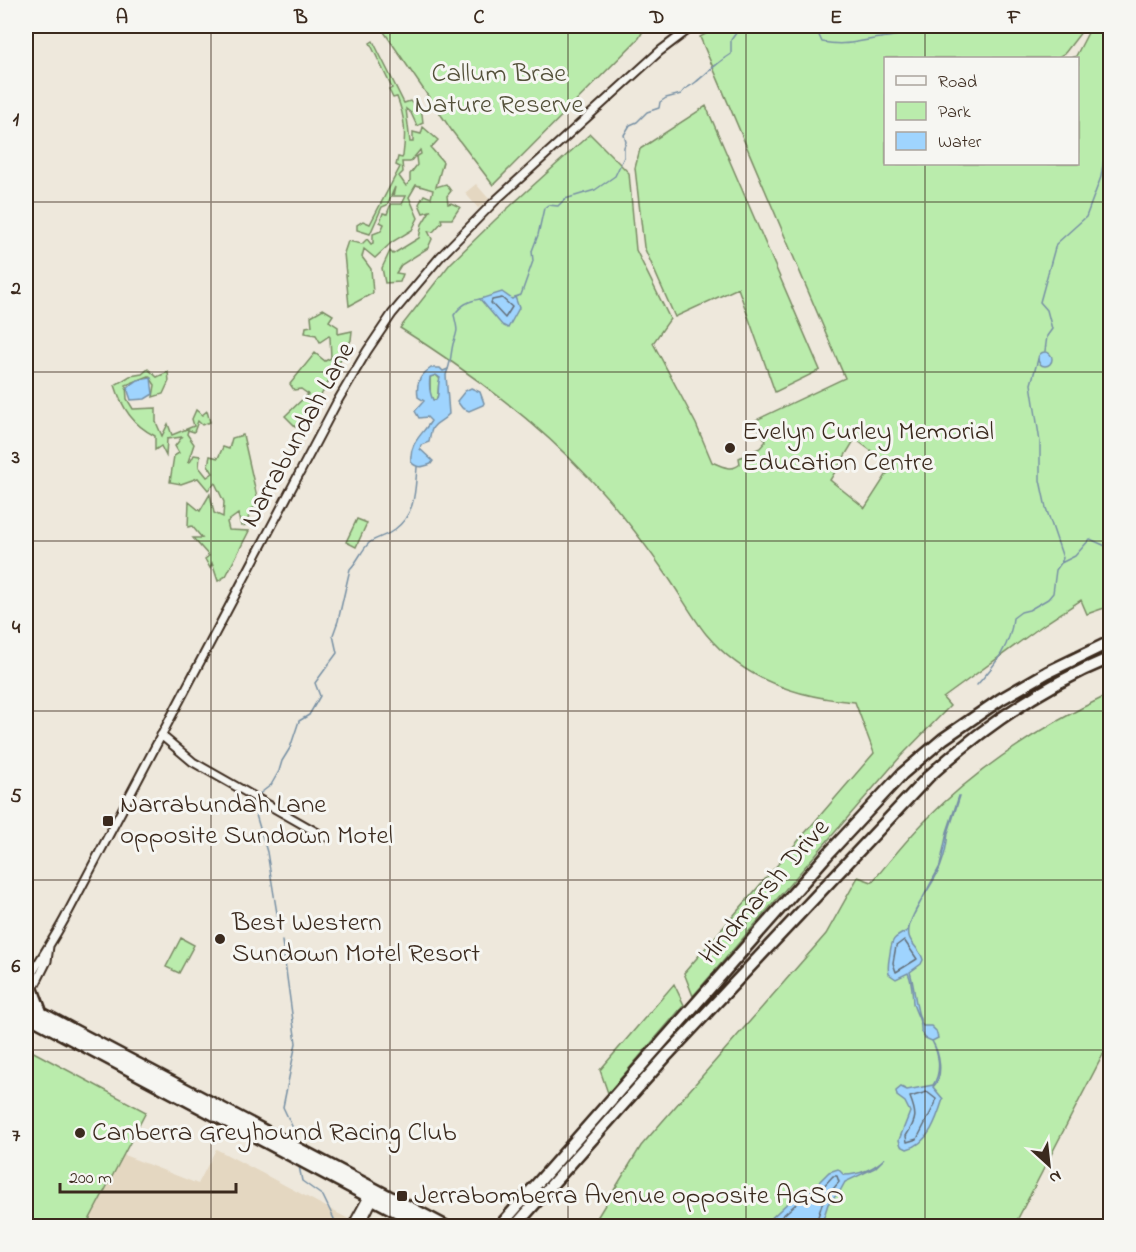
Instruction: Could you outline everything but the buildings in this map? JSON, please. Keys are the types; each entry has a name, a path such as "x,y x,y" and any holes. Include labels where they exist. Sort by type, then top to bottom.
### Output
{"main road":[{"name":"Hindmarsh Drive","path":"514,1223 691,1010 902,774 944,739 1001,699 1058,666 1110,642"},
{"name":"Hindmarsh Drive","path":"500,1227 514,1223 535,1203 701,1018 906,800 951,757 994,723 1039,694 1110,658"},
{"path":"28,984 42,1017"},
{"path":"26,1004 42,1017 358,1185 424,1227"},
{"path":"691,1010 701,1018"},
{"path":"26,1015 42,1017"},
{"path":"26,1023 42,1017"},
{"path":"372,1195 445,1227"},
{"path":"494,1227 514,1223"}],"street":[{"name":"Narrabundah Lane","path":"26,1004 28,984 41,956 50,946 337,402 393,314 440,256 474,222 660,51 693,26"},
{"path":"161,735 193,762 325,837"},
{"path":"351,1227 372,1195"},
{"path":"360,1227 372,1195"}],"shaded area":[{"path":"476,184 489,199 478,208 465,193"},
{"path":"216,1149 362,1226 86,1226 124,1155 198,1184"}],"green space":[{"name":"Callum Brae Nature Reserve","path":"380,26 646,26 639,38 493,185 452,131"},
{"path":"720,26 1085,27 1065,53 1059,57 884,57 884,165 1079,165 1079,57 1074,57 1091,27 1110,30 1110,606 1087,614 1081,600 943,698 950,706 901,756 693,996 684,973 874,753 855,702 813,696 773,684 755,675 721,650 706,634 632,528 570,459 501,398 400,328 450,264 590,134 629,173 636,250 670,319 653,343 696,424 712,462 726,468 734,468 740,464 739,458 760,448 766,441 754,421 845,378 700,37","holes":["855,439 892,466 865,508 830,480"]},
{"path":"373,41 404,103 410,101 422,114 423,123 417,126 411,113 406,109 410,142 413,142 413,132 421,134 423,127 438,140 431,148 443,162 436,187 446,184 451,191 447,196 448,204 460,207 452,219 441,219 442,222 433,232 428,231 432,239 428,248 401,265 396,273 403,274 400,282 385,283 382,268 390,251 393,254 419,238 422,224 430,211 423,213 419,204 424,195 431,198 433,190 416,185 409,197 418,218 412,230 392,242 375,258 364,249 362,257 371,269 373,293 349,306 344,253 348,241 362,244 367,239 371,244 373,243 373,234 381,231 384,224 380,222 383,213 387,214 391,204 402,204 406,196 393,196 395,187 387,205 382,207 370,234 357,230 357,225 363,221 370,224 400,167 396,165 398,157 403,156 404,148 405,133 400,104 397,97 393,98 389,90 392,88 370,43","holes":["420,150 421,154 416,157 417,165 410,174 410,181 406,186 399,176 403,172 402,162 410,162"]},
{"path":"706,106 820,370 775,392 738,288 675,317 644,247 635,168 640,149"},
{"path":"323,309 333,315 329,321 338,327 338,334 352,331 351,340 312,412 312,417 296,427 285,416 308,394 301,389 294,390 290,384 315,353 325,361 331,358 329,336 320,342 316,335 305,333 306,327 312,326 311,316"},
{"path":"148,369 157,377 168,372 169,381 163,394 153,397 155,385 149,376 126,385 127,399 133,409 156,408 156,422 162,436 168,424 172,435 194,426 192,419 196,410 202,415 207,411 210,422 202,425 198,421 194,432 188,430 187,434 194,444 188,462 194,455 200,456 199,467 207,477 213,473 208,465 210,456 218,458 223,447 229,449 232,438 243,435 259,506 251,509 246,525 241,526 238,514 227,522 229,530 249,531 226,576 218,581 212,563 210,568 205,559 209,556 193,538 202,538 192,526 188,527 189,502 200,511 210,494 214,513 223,517 224,502 215,483 208,490 198,478 181,484 170,482 174,456 179,453 175,446 182,437 167,439 166,456 161,446 155,450 155,436 140,427 129,415 115,385 130,376 142,374"},
{"path":"436,375 440,379 437,398 433,400 430,394 430,377"},
{"path":"357,519 367,523 356,547 346,542"},
{"path":"1110,694 1110,1041 1014,1226 592,1226 641,1146 826,934 858,877 872,882 926,820 967,782 990,765 1061,719"},
{"path":"181,938 194,945 179,973 166,967"},
{"path":"674,984 684,1005 608,1093 600,1070"},
{"name":"Canberra Greyhound Racing Club","path":"26,1048 146,1112 86,1226 26,1226"}],"water":[{"path":"502,292 512,299 515,297 519,308 508,328 502,325 480,299"},
{"path":"1042,352 1048,352 1052,359 1048,366 1042,366 1038,362 1038,356"},
{"path":"431,368 440,368 443,371 448,369 446,375 449,414 433,426 429,442 421,445 420,449 433,461 431,464 420,467 411,462 411,455 414,444 431,421 427,417 419,418 415,411 424,401 418,397 418,388 419,380","holes":["436,375 440,378 437,398 433,400 430,377"]},
{"path":"151,378 153,394 145,399 131,400 127,388 138,380"},
{"path":"471,388 480,392 484,403 469,411 462,408 457,401 465,391"},
{"path":"960,796 948,833 946,849 938,873 923,898 940,866 947,832"},
{"path":"911,922 909,936 923,960 910,972 920,1020 923,1026 931,1026 936,1031 938,1038 932,1041 925,1038 921,1032 908,973 896,979 889,974 891,948 896,937 907,931"},
{"path":"932,1041 940,1065 939,1077 933,1087 943,1099 935,1122 926,1136 921,1142 907,1149 901,1146 899,1140 910,1112 905,1102 897,1096 896,1091 901,1087 907,1090 933,1085 938,1074 938,1063"},
{"path":"885,1158 875,1168 845,1182 828,1204 821,1226 763,1226 793,1198 812,1189 829,1172 838,1169 844,1175 856,1174 872,1168"}],"waterway":[{"path":"515,297 521,295 533,261 532,251 544,208 548,205 558,206 565,199 595,190 615,176 624,157 626,142 624,135 630,125 637,122 647,112 659,108 660,102 666,98 681,94 731,54 731,40 741,26"},
{"path":"783,26 798,32 810,29 817,31 822,42 837,44 897,36 918,26"},
{"path":"1045,351 1047,336 1052,329 1047,310 1040,302 1056,244 1086,217 1101,177 1109,127"},
{"path":"448,369 457,330 454,315 465,304 480,299"},
{"path":"1038,359 1031,384 1040,442 1040,480 1046,508 1063,558 1061,563"},
{"path":"258,795 271,785 290,748 299,721 309,715 320,696 315,683 337,653 333,635 350,569 369,543 391,532 407,517 413,502 417,467"},
{"path":"977,685 1001,654 1009,637 1013,618 1048,599 1053,593 1056,570 1061,563 1075,556 1090,539 1110,548"},
{"path":"254,803 267,852 280,932"},
{"path":"282,941 296,1043 283,1107 299,1141"},
{"path":"299,1166 302,1181 323,1196 335,1221"}],"place":[{"name":"Evelyn Curley Memorial Education Centre","path":"730,448"},
{"name":"Narrabundah Lane opposite Sundown Motel","path":"108,821"},
{"name":"Best Western Sundown Motel Resort","path":"220,939"},
{"name":"Canberra Greyhound Racing Club","path":"80,1133"},
{"name":"Jerrabomberra Avenue opposite AGSO","path":"402,1196"}]}
